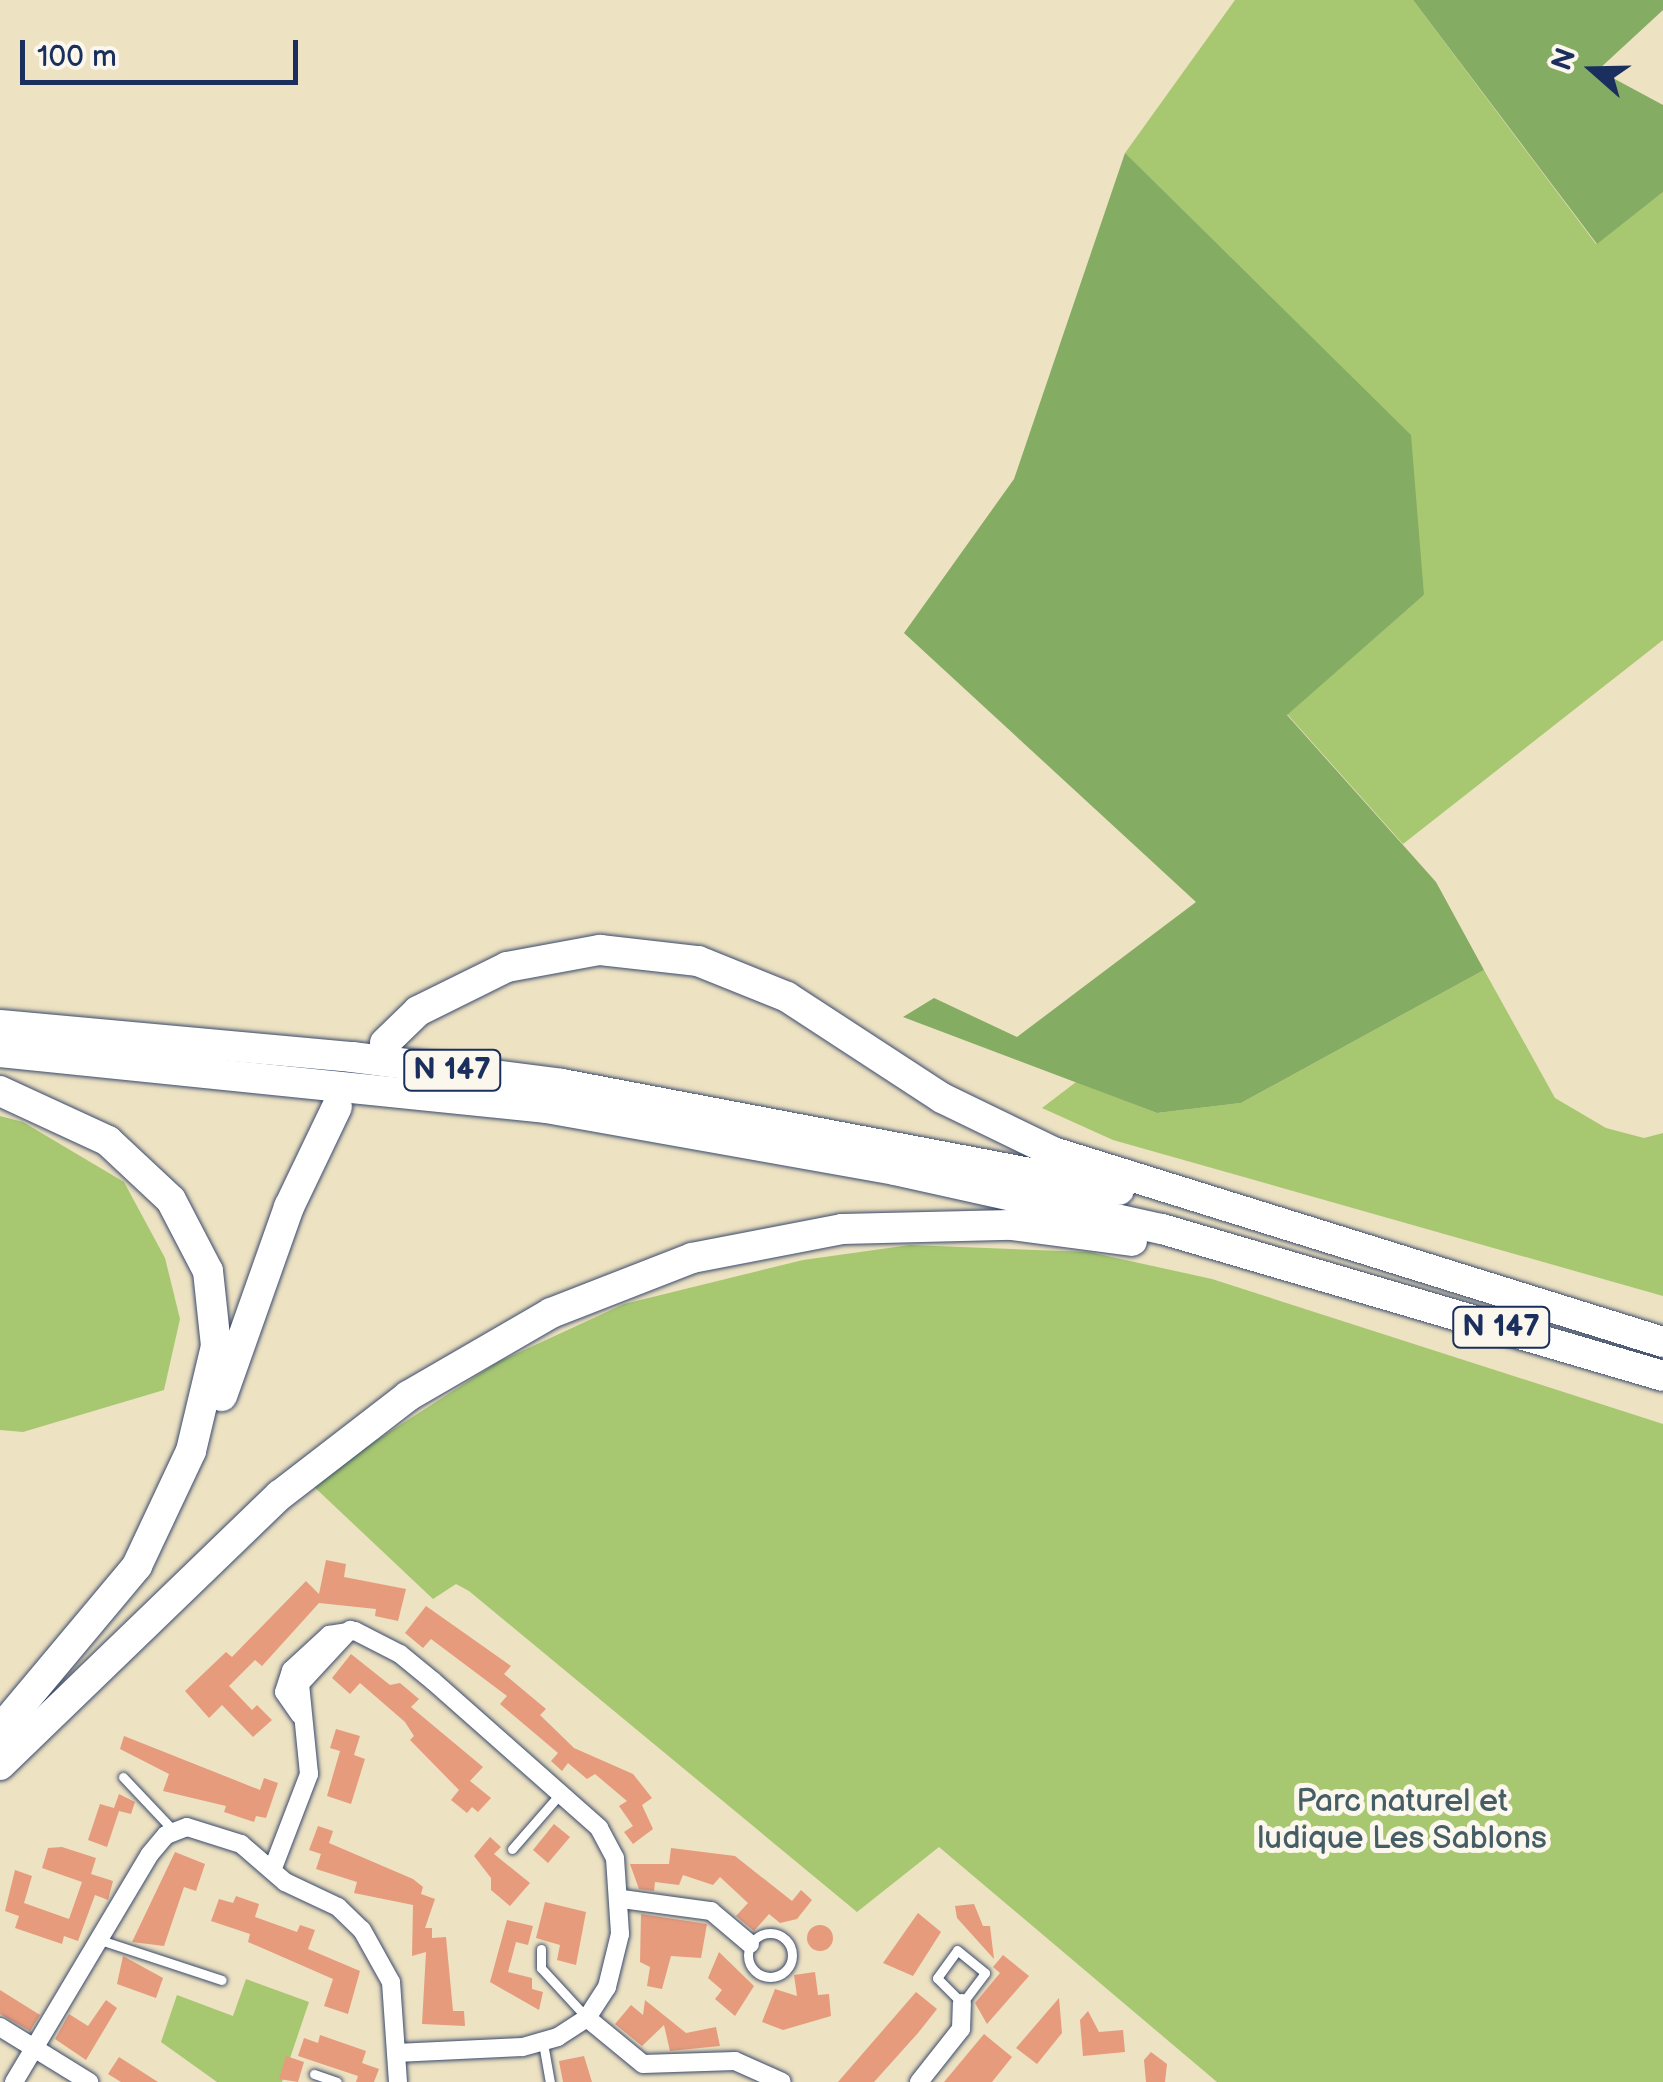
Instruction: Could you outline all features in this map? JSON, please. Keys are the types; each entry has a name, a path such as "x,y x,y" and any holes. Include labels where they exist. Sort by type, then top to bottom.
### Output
{"highway":[{"path":"385,1043 418,1011 507,967 600,950 698,961 787,997 992,1126 1345,1246"},
{"name":"N 147","path":"0,1025 352,1056 700,1105 1076,1181 1345,1246 1663,1342"},
{"name":"N 147","path":"0,1052 348,1084 692,1132 1021,1196 1338,1279 1663,1376"},
{"path":"0,1090 63,1114 150,1176 191,1232 208,1271 216,1319 209,1390 168,1510 137,1566 0,1730"},
{"path":"0,1740 120,1608 170,1529 289,1207 337,1106"},
{"path":"0,1765 215,1553 347,1441 474,1355 624,1281 767,1240 922,1224 1112,1237 1338,1279"}],"street":[{"path":"274,1868 309,1774 300,1715 302,1678 350,1630 405,1657 606,1836 622,1899 607,1987 588,2018 544,2043 396,2053"},
{"path":"14,2082 150,1854 174,1831 205,1830 241,1844 274,1868 285,1882 338,1907 371,1944 394,1995 398,2082"},
{"path":"622,1899 711,1911 750,1944"},
{"path":"919,2082 961,2029 962,2003"},
{"path":"588,2018 642,2064 728,2060 782,2082"},
{"path":"0,2028 88,2082"}],"lane":[{"path":"124,1778 174,1831"},
{"path":"512,1850 560,1794"},
{"path":"777,1934 789,1942 792,1960 773,1978 763,1977 749,1962 750,1944 777,1934"},
{"path":"100,1940 222,1980"},
{"path":"541,1949 539,1965 588,2018"},
{"path":"956,1950 985,1973 962,2003 937,1978 956,1950"},
{"path":"544,2043 550,2082"},
{"path":"314,2074 337,2082"}],"green space":[{"path":"1235,0 1413,0 1596,244 1663,192 1663,640 1403,844 1287,714 1424,595 1125,153"},
{"path":"1413,0 1663,0 1663,10 1598,70 1663,105 1663,192 1597,244"},
{"path":"1125,153 1411,435 1424,595 1287,715 1436,882 1484,970 1241,1103 1157,1113 903,1017 934,998 1017,1037 1196,902 904,633 1014,479"},
{"path":"1484,970 1555,1098 1606,1128 1644,1138 1663,1133 1663,1296 1113,1140 1042,1108 1076,1082 1157,1113 1241,1103"},
{"path":"0,1116 23,1122 124,1182 165,1258 180,1319 164,1390 23,1432 0,1430"},
{"name":"Parc naturel et ludique Les Sablons","path":"910,1245 1089,1252 1212,1279 1663,1424 1663,2082 1217,2082 939,1847 857,1912 469,1591 456,1584 433,1599 310,1483 498,1362 624,1304 803,1260"},
{"path":"246,1979 309,2002 282,2082 217,2082 161,2042 177,1995 233,2016"}],"building":[{"path":"326,1560 346,1564 344,1577 406,1589 398,1621 375,1616 376,1609 319,1603 262,1666 255,1660 229,1686 252,1710 257,1705 272,1720 253,1737 222,1705 209,1718 185,1691 226,1652 232,1657 306,1581 319,1594"},
{"path":"426,1606 511,1666 504,1674 546,1709 540,1715 574,1748 633,1774 652,1798 642,1805 653,1829 633,1844 624,1832 633,1826 619,1806 627,1801 595,1774 587,1779 568,1763 562,1771 551,1761 558,1753 500,1704 507,1696 431,1639 423,1648 405,1633"},
{"path":"351,1654 390,1685 400,1683 419,1699 411,1707 483,1767 470,1781 491,1798 478,1812 472,1807 467,1813 451,1800 459,1790 410,1740 414,1736 405,1722 360,1683 350,1694 332,1678"},
{"path":"336,1729 360,1736 354,1755 365,1759 351,1804 327,1796 340,1751 330,1748"},
{"path":"124,1736 260,1790 264,1778 278,1783 266,1818 256,1816 254,1822 224,1812 226,1806 163,1791 169,1774 120,1749"},
{"path":"119,1794 135,1802 131,1814 119,1811 107,1847 88,1840 100,1804 114,1808"},
{"path":"554,1824 570,1837 548,1863 533,1850"},
{"path":"318,1826 333,1831 329,1843 413,1879 423,1887 421,1894 435,1899 425,1928 432,1928 432,1938 446,1937 453,2011 464,2011 465,2026 422,2024 426,1952 412,1956 413,1905 354,1893 357,1882 316,1869 321,1854 309,1850"},
{"path":"490,1837 501,1847 494,1854 530,1883 510,1906 491,1890 491,1878 474,1856"},
{"path":"62,1847 96,1858 91,1874 113,1881 108,1900 95,1895 78,1941 64,1936 62,1944 15,1928 19,1916 5,1911 15,1870 32,1876 24,1903 69,1919 82,1882 42,1868 48,1848"},
{"path":"671,1848 735,1856 792,1901 801,1890 812,1900 797,1919 780,1923 769,1914 754,1931 736,1916 748,1903 720,1877 713,1885 683,1875 679,1885 655,1882 654,1891 639,1889 630,1864 669,1864"},
{"path":"175,1852 205,1864 196,1891 184,1887 164,1946 132,1942"},
{"path":"236,1896 259,1904 255,1917 297,1932 300,1925 315,1930 308,1949 360,1971 348,2014 324,2006 333,1979 248,1942 250,1934 211,1921 219,1899 233,1903"},
{"path":"545,1902 586,1912 576,1965 557,1960 560,1945 536,1938"},
{"path":"974,1904 983,1926 990,1926 994,1959 957,1918 955,1906"},
{"path":"918,1913 941,1932 913,1976 883,1963"},
{"path":"641,1914 707,1924 701,1958 671,1956 662,1989 647,1986 650,1967 640,1962"},
{"path":"507,1920 533,1926 528,1945 516,1942 508,1972 532,1978 532,1989 543,1992 539,2010 490,1982"},
{"path":"820,1925 829,1929 833,1938 829,1947 820,1951 811,1947 807,1938 811,1929"},
{"path":"719,1952 754,1986 735,2016 715,1999 722,1990 708,1978"},
{"path":"1003,1955 1029,1976 987,2024 975,2003 1000,1973 993,1967"},
{"path":"123,1956 163,1978 156,1998 117,1984"},
{"path":"815,1972 818,1995 829,1994 831,2016 783,2030 762,2022 775,1989 797,1996 794,1975"},
{"path":"0,1990 40,2015 30,2031 0,2014"},
{"path":"916,1992 937,2009 918,2033 874,2082 838,2082"},
{"path":"1059,1998 1062,2033 1037,2064 1016,2048"},
{"path":"106,2000 117,2008 86,2060 55,2039 69,2014 88,2026"},
{"path":"645,2000 686,2033 716,2027 720,2046 670,2051 664,2025 642,2046 615,2024 631,2005 643,2015"},
{"path":"1088,2011 1099,2032 1123,2030 1125,2052 1083,2056 1080,2020"},
{"path":"984,2034 1012,2057 992,2082 944,2082"},
{"path":"320,2035 366,2051 362,2063 379,2069 374,2082 356,2082 358,2076 298,2056 304,2038 318,2043"},
{"path":"1151,2052 1167,2064 1165,2082 1146,2082 1144,2060"},
{"path":"286,2056 304,2062 298,2082 279,2079"},
{"path":"584,2056 592,2082 563,2082 559,2061"},
{"path":"119,2057 158,2082 121,2082 108,2074"}]}
